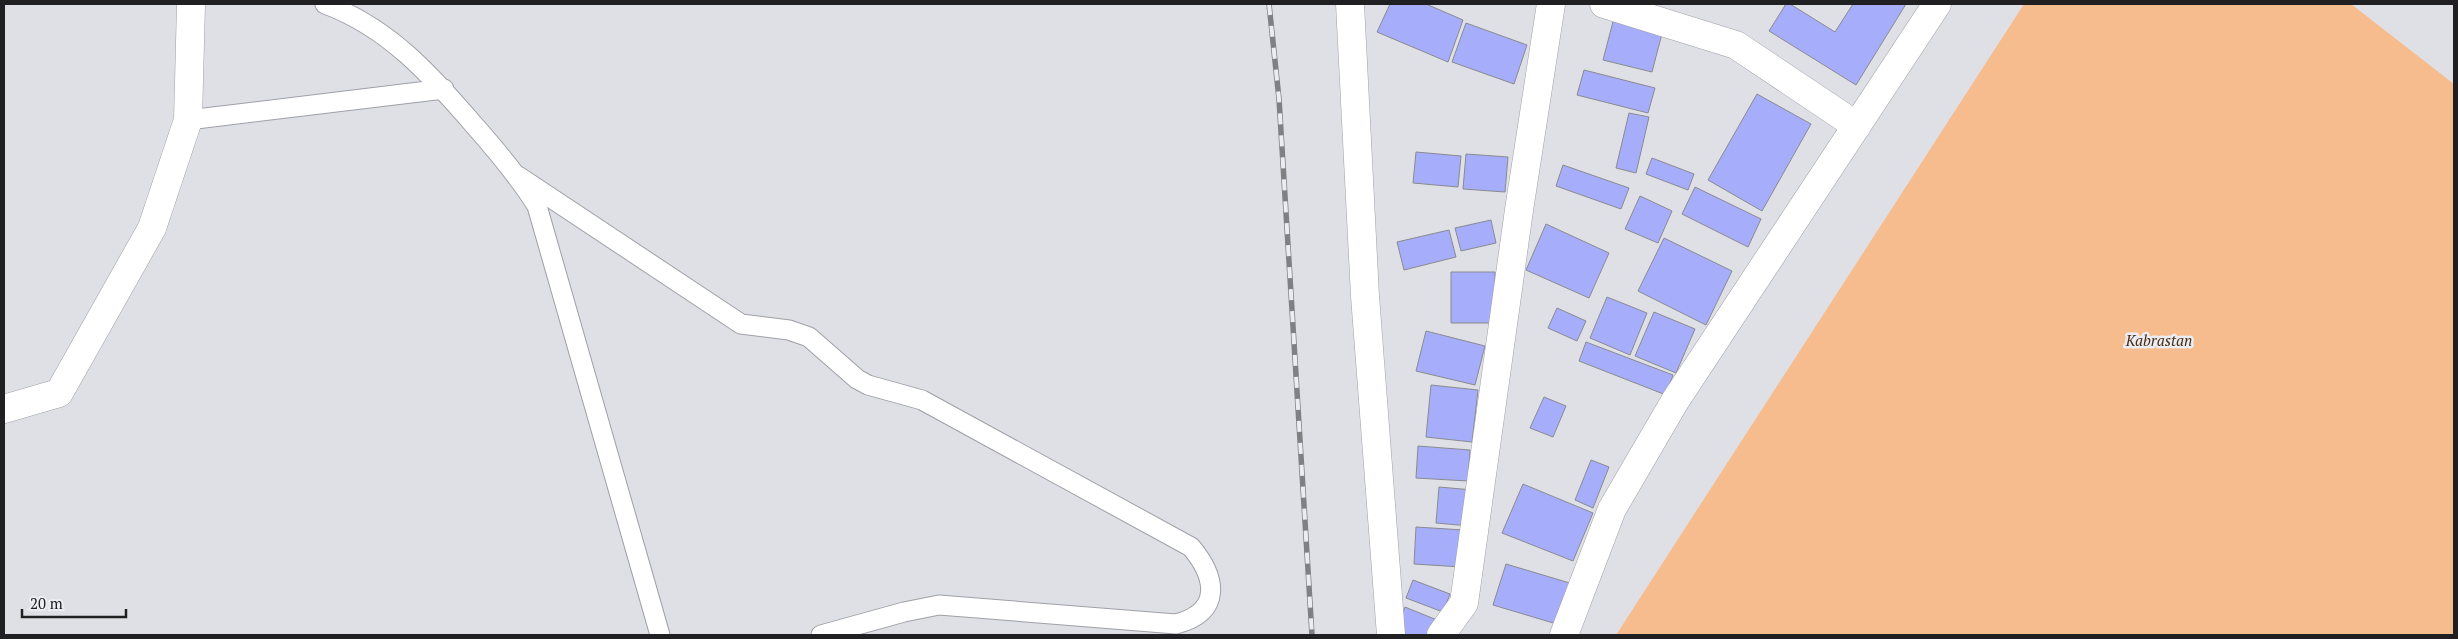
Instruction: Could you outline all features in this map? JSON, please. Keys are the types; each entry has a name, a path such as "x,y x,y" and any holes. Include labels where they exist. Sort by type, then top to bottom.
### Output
{"street":[{"path":"4,409 59,392 152,228 188,120 191,4"},
{"path":"1350,4 1365,296 1391,635"},
{"path":"1441,635 1464,603 1519,210 1551,4"},
{"path":"1604,4 1736,45 1857,126"},
{"path":"1564,635 1612,509 1675,401 1806,200 1938,4"}],"lane":[{"path":"325,4 346,12 376,29 405,50 444,89 518,176 537,206 550,245 660,635"},
{"path":"188,120 444,89"},
{"path":"518,176 741,324 789,330 809,337 857,379 868,385 922,400 1191,548 1205,564 1212,584 1208,603 1194,619 1176,624 939,606 920,608 821,635"}],"green space":[{"name":"Kabrastan","path":"2024,4 2351,4 2454,84 2454,635 1616,635"}],"building":[{"path":"1390,4 1426,4 1463,20 1448,62 1377,32"},
{"path":"1786,4 1790,4 1835,32 1853,4 1906,4 1856,85 1769,31"},
{"path":"1615,14 1664,26 1652,72 1603,60"},
{"path":"1466,23 1527,45 1514,84 1452,62"},
{"path":"1584,70 1655,88 1648,113 1577,95"},
{"path":"1757,94 1811,124 1762,211 1708,180"},
{"path":"1629,113 1649,117 1636,173 1616,168"},
{"path":"1416,152 1461,156 1458,187 1413,183"},
{"path":"1466,154 1508,157 1505,192 1463,189"},
{"path":"1652,158 1694,174 1688,190 1646,174"},
{"path":"1563,165 1629,188 1621,209 1556,186"},
{"path":"1695,187 1761,219 1748,247 1682,214"},
{"path":"1640,196 1672,211 1658,243 1625,229"},
{"path":"1491,220 1496,243 1461,251 1455,228"},
{"path":"1546,224 1609,253 1589,298 1526,270"},
{"path":"1449,230 1456,257 1404,270 1397,242"},
{"path":"1664,238 1732,271 1706,325 1638,291"},
{"path":"1451,272 1495,272 1495,323 1451,323"},
{"path":"1607,297 1647,313 1630,355 1590,338"},
{"path":"1557,308 1586,321 1577,341 1548,328"},
{"path":"1654,312 1695,329 1676,373 1635,356"},
{"path":"1426,331 1485,346 1475,385 1416,371"},
{"path":"1586,342 1673,375 1666,395 1579,361"},
{"path":"1431,385 1478,390 1472,442 1426,437"},
{"path":"1544,397 1566,406 1553,437 1530,428"},
{"path":"1418,446 1470,450 1468,481 1416,478"},
{"path":"1591,460 1609,467 1593,508 1575,500"},
{"path":"1523,484 1593,513 1573,561 1502,533"},
{"path":"1439,487 1473,490 1470,526 1436,523"},
{"path":"1416,527 1464,530 1462,567 1414,564"},
{"path":"1506,564 1573,584 1560,625 1493,605"},
{"path":"1413,580 1450,594 1443,612 1406,598"},
{"path":"1405,607 1437,620 1431,635 1394,635"}],"railway":[{"path":"1269,4 1279,99 1312,635"}]}
